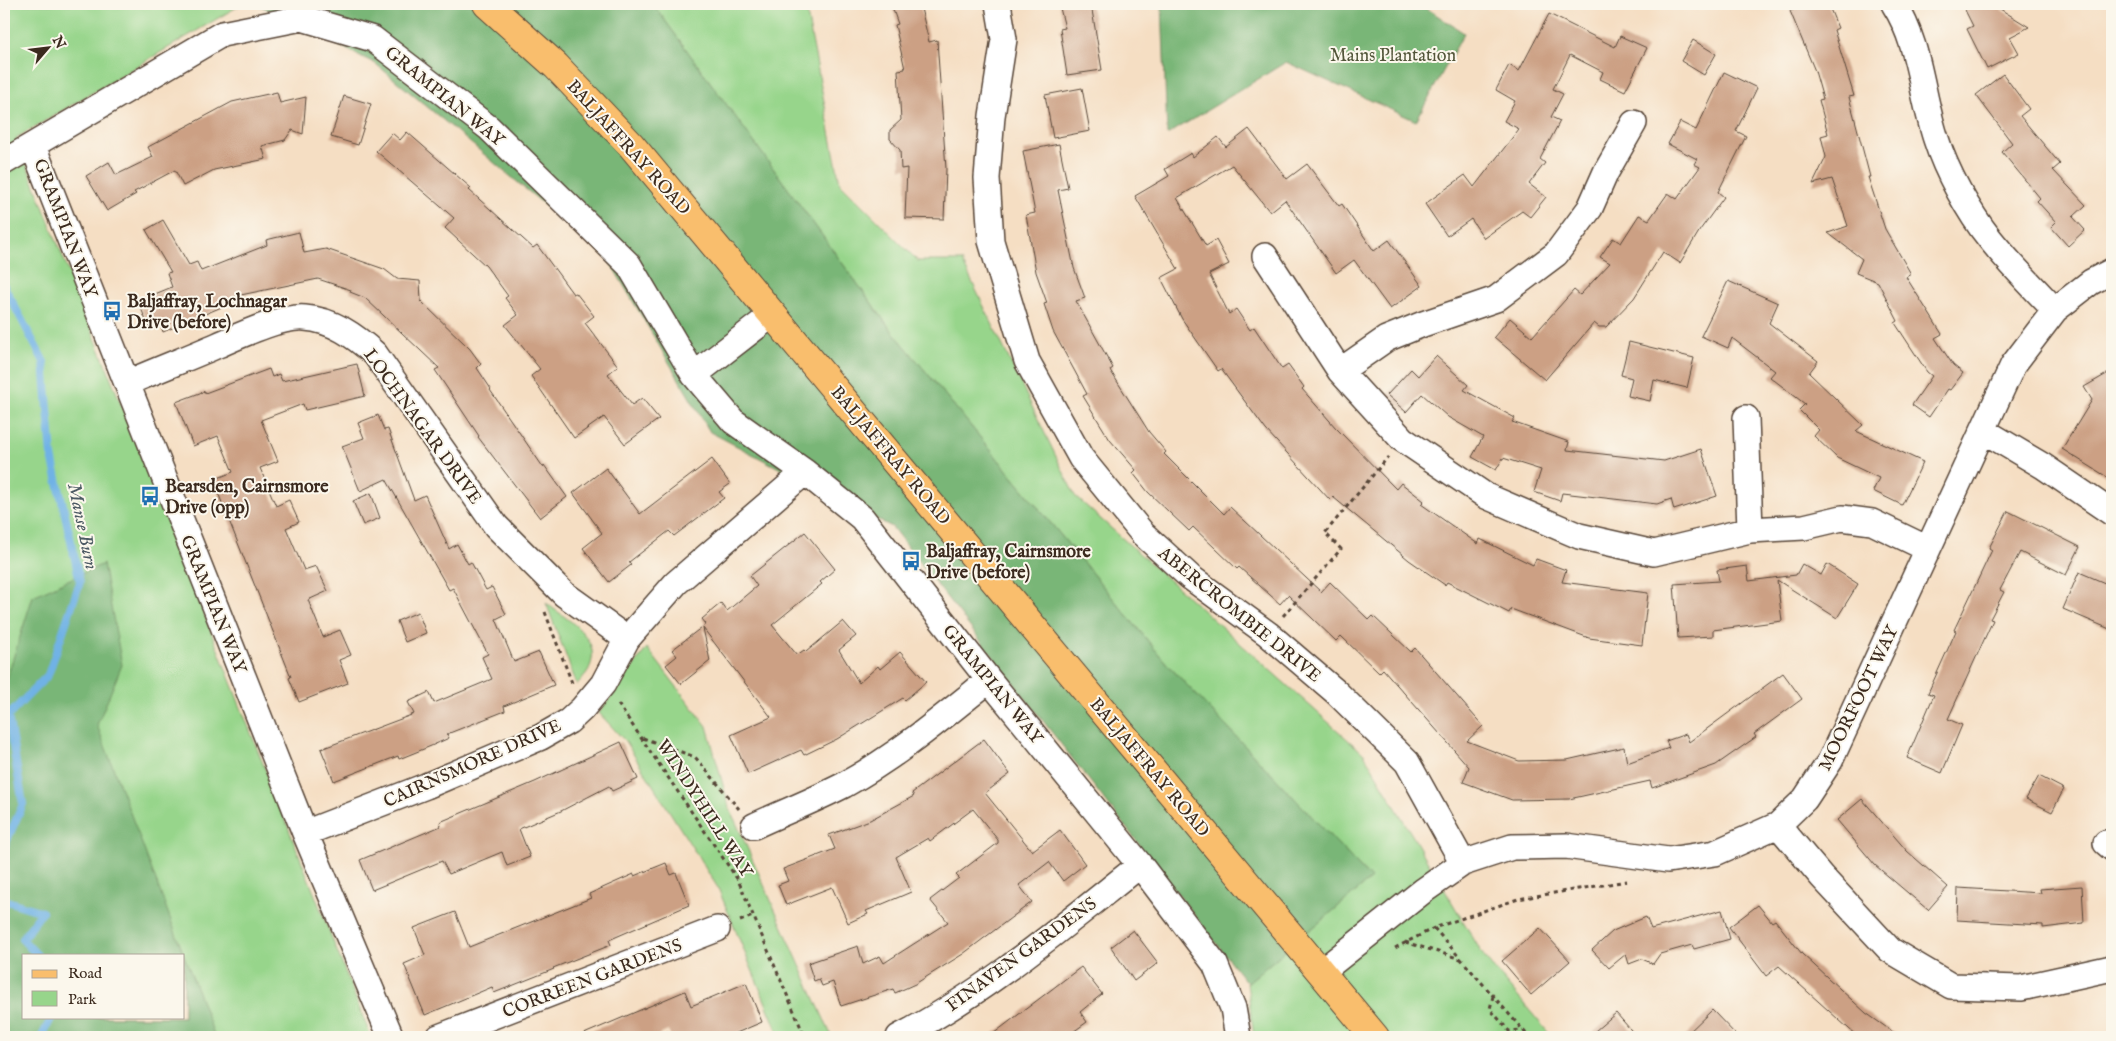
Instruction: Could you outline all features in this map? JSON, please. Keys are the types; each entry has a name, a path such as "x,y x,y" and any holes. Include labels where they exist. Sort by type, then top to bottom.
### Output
{"main road":[{"name":"BALJAFFRAY ROAD","path":"487,4 556,66 631,145 1375,1037"}],"street":[{"name":"ABERCROMBIE DRIVE","path":"998,4 1004,39 992,116 987,178 991,241 1027,361 1081,458 1143,534 1190,577 1268,634 1336,692 1407,762 1463,863"},
{"path":"1894,4 1899,12 1917,60 1936,138 1955,184 1989,239 2054,310"},
{"name":"GRAMPIAN WAY","path":"391,1037 305,833 33,146 222,34 302,18 374,39 489,128 629,265 694,375 734,421 806,472 862,518 989,680 1140,865 1215,964 1232,1008 1238,1037"},
{"path":"1340,371 1386,339 1496,299 1556,254 1590,208 1606,172 1634,123"},
{"path":"4,162 33,146"},
{"path":"1265,256 1340,371 1402,439 1486,496 1579,536 1654,553 1750,530 1804,527 1842,518 1872,522 1928,549"},
{"name":"MOORFOOT WAY","path":"1321,972 1423,891 1463,863 1512,847 1566,846 1668,860 1715,853 1778,825 1804,799 1830,761 2013,365 2054,310 2091,282 2112,271"},
{"path":"694,375 773,314"},
{"name":"LOCHNAGAR DRIVE","path":"127,383 256,329 279,322 304,318 323,321 352,334 375,354 496,526 564,594 627,639"},
{"path":"1746,418 1750,530"},
{"path":"1984,431 2043,466 2112,513"},
{"name":"CAIRNSMORE DRIVE","path":"305,833 426,786 541,737 569,721 582,710 603,684 627,639 676,583 806,472"},
{"path":"754,826 844,785 883,761 927,730 989,680"},
{"path":"1778,825 1822,877 1890,950 1952,986 2021,988 2112,968"},
{"name":"FINAVEN GARDENS","path":"899,1037 929,1022 1032,950 1140,865"},
{"name":"CORREEN GARDENS","path":"439,1037 717,930"}],"path":[{"path":"1268,634 1341,549 1325,533 1402,439"},
{"path":"546,576 537,592 582,710"},
{"name":"WINDYHILL WAY","path":"603,684 738,880 805,1037"},
{"path":"642,738 695,757 754,826"},
{"path":"1390,951 1434,928 1518,899 1631,880"},
{"path":"1434,928 1529,1037"},
{"path":"1405,942 1462,959"},
{"path":"1493,996 1490,1009 1510,1031 1523,1030"}],"green space":[{"path":"4,4 242,4 16,138 371,1037 4,1037"},
{"path":"257,4 653,4 889,327 1167,664 1371,879 1247,983 892,527 710,432 607,257 376,64"},
{"path":"653,4 805,4 840,183 918,261 962,261 1075,496 1364,754 1485,958 1552,1037 1254,1037 1247,983 1371,879 1167,664 889,327"},
{"name":"Mains Plantation","path":"1162,4 1420,4 1464,33 1416,121 1286,62 1167,135"},
{"path":"103,564 122,665 97,725 184,954 22,954 22,1018 185,1018 185,958 215,1037 4,1037 4,687 33,596"},
{"path":"546,603 581,630 591,648 592,658 589,669 577,685"},
{"path":"647,648 707,726 729,807 832,1037 780,1037 718,888 625,741 599,713"}],"building":[{"path":"891,4 920,4 929,42 937,40 946,169 944,219 905,218 907,168 901,169 900,150 890,139 890,130 901,120 898,70 905,69 895,25 898,24"},
{"path":"1059,4 1091,4 1102,70 1067,75 1060,29 1065,28"},
{"path":"1809,4 1828,4 1838,28 1834,30 1854,96 1849,97 1870,177 1868,177 1885,229 1911,274 1906,277 1942,334 1935,338 1953,365 1963,373 1950,390 1948,389 1929,417 1912,405 1932,376 1927,372 1895,323 1898,321 1878,282 1856,273 1862,259 1828,233 1848,226 1832,179 1813,184 1826,157 1821,136 1828,134 1819,100 1823,99 1815,71 1790,11"},
{"path":"1962,4 1992,4 2029,27 2010,37 2019,53 1987,69 1967,29 1973,26"},
{"path":"1549,14 1615,47 1620,36 1647,48 1625,91 1600,79 1603,72 1570,55 1553,89 1563,94 1551,117 1560,121 1540,159 1545,163 1529,184 1546,197 1530,217 1522,211 1484,238 1471,219 1447,236 1425,204 1465,175 1474,187 1519,129 1504,121 1515,101 1496,90 1509,65 1519,71"},
{"path":"1693,40 1716,54 1704,75 1681,61"},
{"path":"1724,72 1757,88 1736,131 1746,136 1718,192 1724,197 1700,230 1680,263 1663,252 1634,298 1606,327 1599,327 1594,323 1545,380 1494,337 1510,318 1532,337 1574,290 1580,295 1610,263 1600,257 1613,238 1621,243 1639,215 1649,220 1668,193 1677,199 1700,167 1694,164 1697,159 1668,144 1680,122 1696,130"},
{"path":"2003,74 2029,109 2020,116 2060,164 2053,170 2086,205 2073,217 2085,230 2068,246 2051,227 2056,222 2037,201 2040,198 2002,152 2012,143 1976,95"},
{"path":"1082,88 1090,131 1053,138 1045,95"},
{"path":"277,92 280,103 306,97 303,134 292,130 285,140 262,146 266,159 214,170 183,186 175,170 134,192 136,194 107,211 86,176 109,162 116,175 153,157 148,147 232,102"},
{"path":"344,96 371,104 358,145 331,137"},
{"path":"1249,129 1287,179 1307,164 1339,206 1342,204 1374,251 1389,240 1422,286 1390,309 1354,260 1336,273 1285,200 1270,212 1232,165 1177,198 1206,246 1216,240 1229,264 1209,274 1229,314 1236,309 1250,330 1254,327 1282,369 1288,365 1304,387 1302,389 1336,428 1396,489 1401,483 1424,501 1421,504 1478,544 1480,539 1533,565 1536,559 1566,570 1562,582 1648,593 1642,645 1589,638 1511,609 1509,613 1447,582 1445,585 1409,560 1333,497 1330,500 1266,430 1221,369 1218,371 1182,319 1161,278 1178,269 1135,196 1169,176 1165,169 1191,153 1193,157 1218,137 1226,147"},
{"path":"407,132 471,188 469,190 533,248 537,245 573,294 576,293 594,316 585,323 618,366 608,374 632,405 642,398 659,419 625,444 604,417 574,438 531,376 540,369 505,325 518,315 505,298 508,296 486,266 445,228 454,218 376,151 392,133 400,140"},
{"path":"1059,144 1068,188 1058,190 1074,268 1085,298 1076,301 1113,368 1110,370 1149,432 1166,452 1164,454 1224,514 1230,507 1321,592 1330,582 1369,620 1373,616 1411,652 1415,648 1483,726 1467,741 1519,761 1567,760 1624,747 1627,763 1669,748 1666,741 1686,734 1689,742 1783,673 1802,699 1754,734 1756,737 1716,765 1652,788 1650,781 1569,799 1512,800 1463,782 1469,767 1383,669 1379,673 1341,636 1336,641 1288,595 1280,604 1239,567 1237,569 1193,527 1189,531 1148,492 1133,473 1136,470 1110,440 1083,396 1087,394 1053,331 1044,304 1047,303 1036,272 1026,215 1035,213 1023,151"},
{"path":"163,220 189,265 197,262 201,271 267,245 266,240 299,232 304,253 326,249 384,269 397,279 420,281 421,301 470,349 481,364 477,368 490,390 543,467 544,465 567,497 540,518 478,437 435,370 439,368 365,298 350,292 351,290 318,279 236,296 238,300 163,332 161,326 150,330 138,301 172,287 167,273 171,272 146,230"},
{"path":"1728,281 1778,303 1769,323 1818,361 1809,373 1863,425 1856,431 1923,462 1902,505 1873,491 1879,478 1837,458 1814,436 1819,430 1799,410 1805,404 1770,377 1775,371 1732,338 1728,348 1701,336"},
{"path":"1629,342 1694,358 1687,388 1654,380 1650,401 1628,396 1632,378 1621,375"},
{"path":"1436,356 1468,385 1464,390 1515,418 1512,422 1569,442 1567,450 1664,461 1701,449 1717,496 1674,510 1671,499 1657,504 1562,493 1560,501 1534,492 1541,470 1503,458 1496,470 1472,457 1483,437 1448,417 1422,394 1406,412 1387,395 1411,369 1418,376"},
{"path":"357,364 365,396 305,410 303,404 261,420 278,461 260,468 276,506 289,500 299,522 286,528 304,570 316,566 328,591 308,600 323,637 340,630 351,655 339,660 348,683 299,702 289,678 291,677 213,480 233,472 218,436 193,446 176,402 269,369 272,377 279,374 282,381"},
{"path":"2112,371 2112,480 2062,449 2092,400 2084,387"},
{"path":"378,415 384,430 388,429 414,500 425,495 449,549 457,544 468,564 471,562 486,590 492,587 506,614 496,619 514,662 539,652 554,685 504,706 505,711 447,734 449,738 431,746 399,759 398,756 334,781 321,749 414,714 408,702 429,692 434,703 492,679 482,657 488,654 453,588 449,590 386,479 360,491 342,446 364,438 358,423"},
{"path":"712,459 730,484 719,492 724,498 674,536 669,531 629,562 631,565 609,582 583,548 602,533 573,493 606,468 640,514"},
{"path":"371,493 380,518 363,525 353,501"},
{"path":"2008,511 2080,547 2066,575 2020,552 2000,590 2004,592 1990,619 1993,620 1948,719 1962,725 1942,773 1907,758 1934,695 1928,693 1956,631 1954,630 1992,550 1989,548"},
{"path":"805,532 835,569 820,582 822,584 772,625 797,655 804,650 806,652 843,621 856,636 839,650 859,683 878,666 880,669 900,652 926,682 905,700 903,698 837,739 804,755 801,750 748,774 731,735 771,717 703,628 710,661 681,684 666,665 677,656 672,650 706,624 702,619 721,603 727,611 757,586 750,576"},
{"path":"1802,564 1821,575 1827,564 1858,584 1837,618 1777,580 1782,621 1713,630 1713,636 1678,638 1674,584 1719,581 1717,570 1747,566 1749,581 1796,575"},
{"path":"2079,572 2112,586 2112,630 2063,609"},
{"path":"418,612 426,633 405,642 397,621"},
{"path":"984,739 1010,774 985,793 1032,851 1060,830 1085,864 1063,881 1049,862 1019,885 1032,902 963,954 915,984 895,993 893,989 841,1006 833,982 822,986 819,979 814,981 808,963 858,946 863,964 880,956 884,963 948,922 930,900 959,878 956,875 998,843 998,840 973,809 930,841 928,838 896,857 911,892 866,911 868,914 848,923 832,887 786,905 778,885 788,881 783,869 835,849 829,835 870,820 914,796 912,793"},
{"path":"621,742 638,779 612,791 609,786 561,811 519,829 530,857 507,866 502,852 449,874 442,861 372,890 360,860 441,826 440,822 535,782"},
{"path":"2039,776 2064,789 2052,812 2026,799"},
{"path":"1862,799 1907,851 1948,887 1928,910 1875,865 1837,820"},
{"path":"666,863 671,875 676,873 689,905 609,940 611,945 554,969 494,993 492,987 425,1015 404,964 425,955 414,928 455,912 469,947 591,898 589,894 634,874 634,876"},
{"path":"2082,886 2084,923 2043,928 2043,925 1957,920 1958,888 2041,893 2040,889"},
{"path":"1758,905 1772,922 1775,920 1802,954 1866,1013 1900,1037 1858,1037 1779,966 1766,976 1729,927"},
{"path":"1722,910 1730,939 1694,949 1692,945 1660,954 1653,964 1642,959 1629,964 1626,954 1609,968 1592,950 1613,931 1646,917 1651,929"},
{"path":"1540,928 1570,961 1531,995 1502,961"},
{"path":"1133,930 1158,963 1134,981 1111,947"},
{"path":"1081,967 1102,994 1080,1012 1087,1022 1066,1037 989,1037"},
{"path":"746,983 762,1022 727,1037 671,1037 668,1031 654,1037 577,1037 685,991 691,1006"},
{"path":"1712,1010 1738,1037 1684,1037"},
{"path":"1616,1013 1637,1037 1588,1037"}],"waterway":[{"name":"Manse Burn","path":"4,286 44,362 52,456 80,582 48,675 8,716 23,804 4,847"},
{"name":"Manse Burn","path":"4,900 42,912 22,939 36,954"},
{"name":"Manse Burn","path":"46,1037 42,1036 51,1018"}],"place":[{"name":"Baljaffray, Lochnagar Drive (before)","path":"112,311"},
{"name":"Bearsden, Cairnsmore Drive (opp)","path":"150,496"},
{"name":"Baljaffray, Cairnsmore Drive (before)","path":"911,561"}]}
